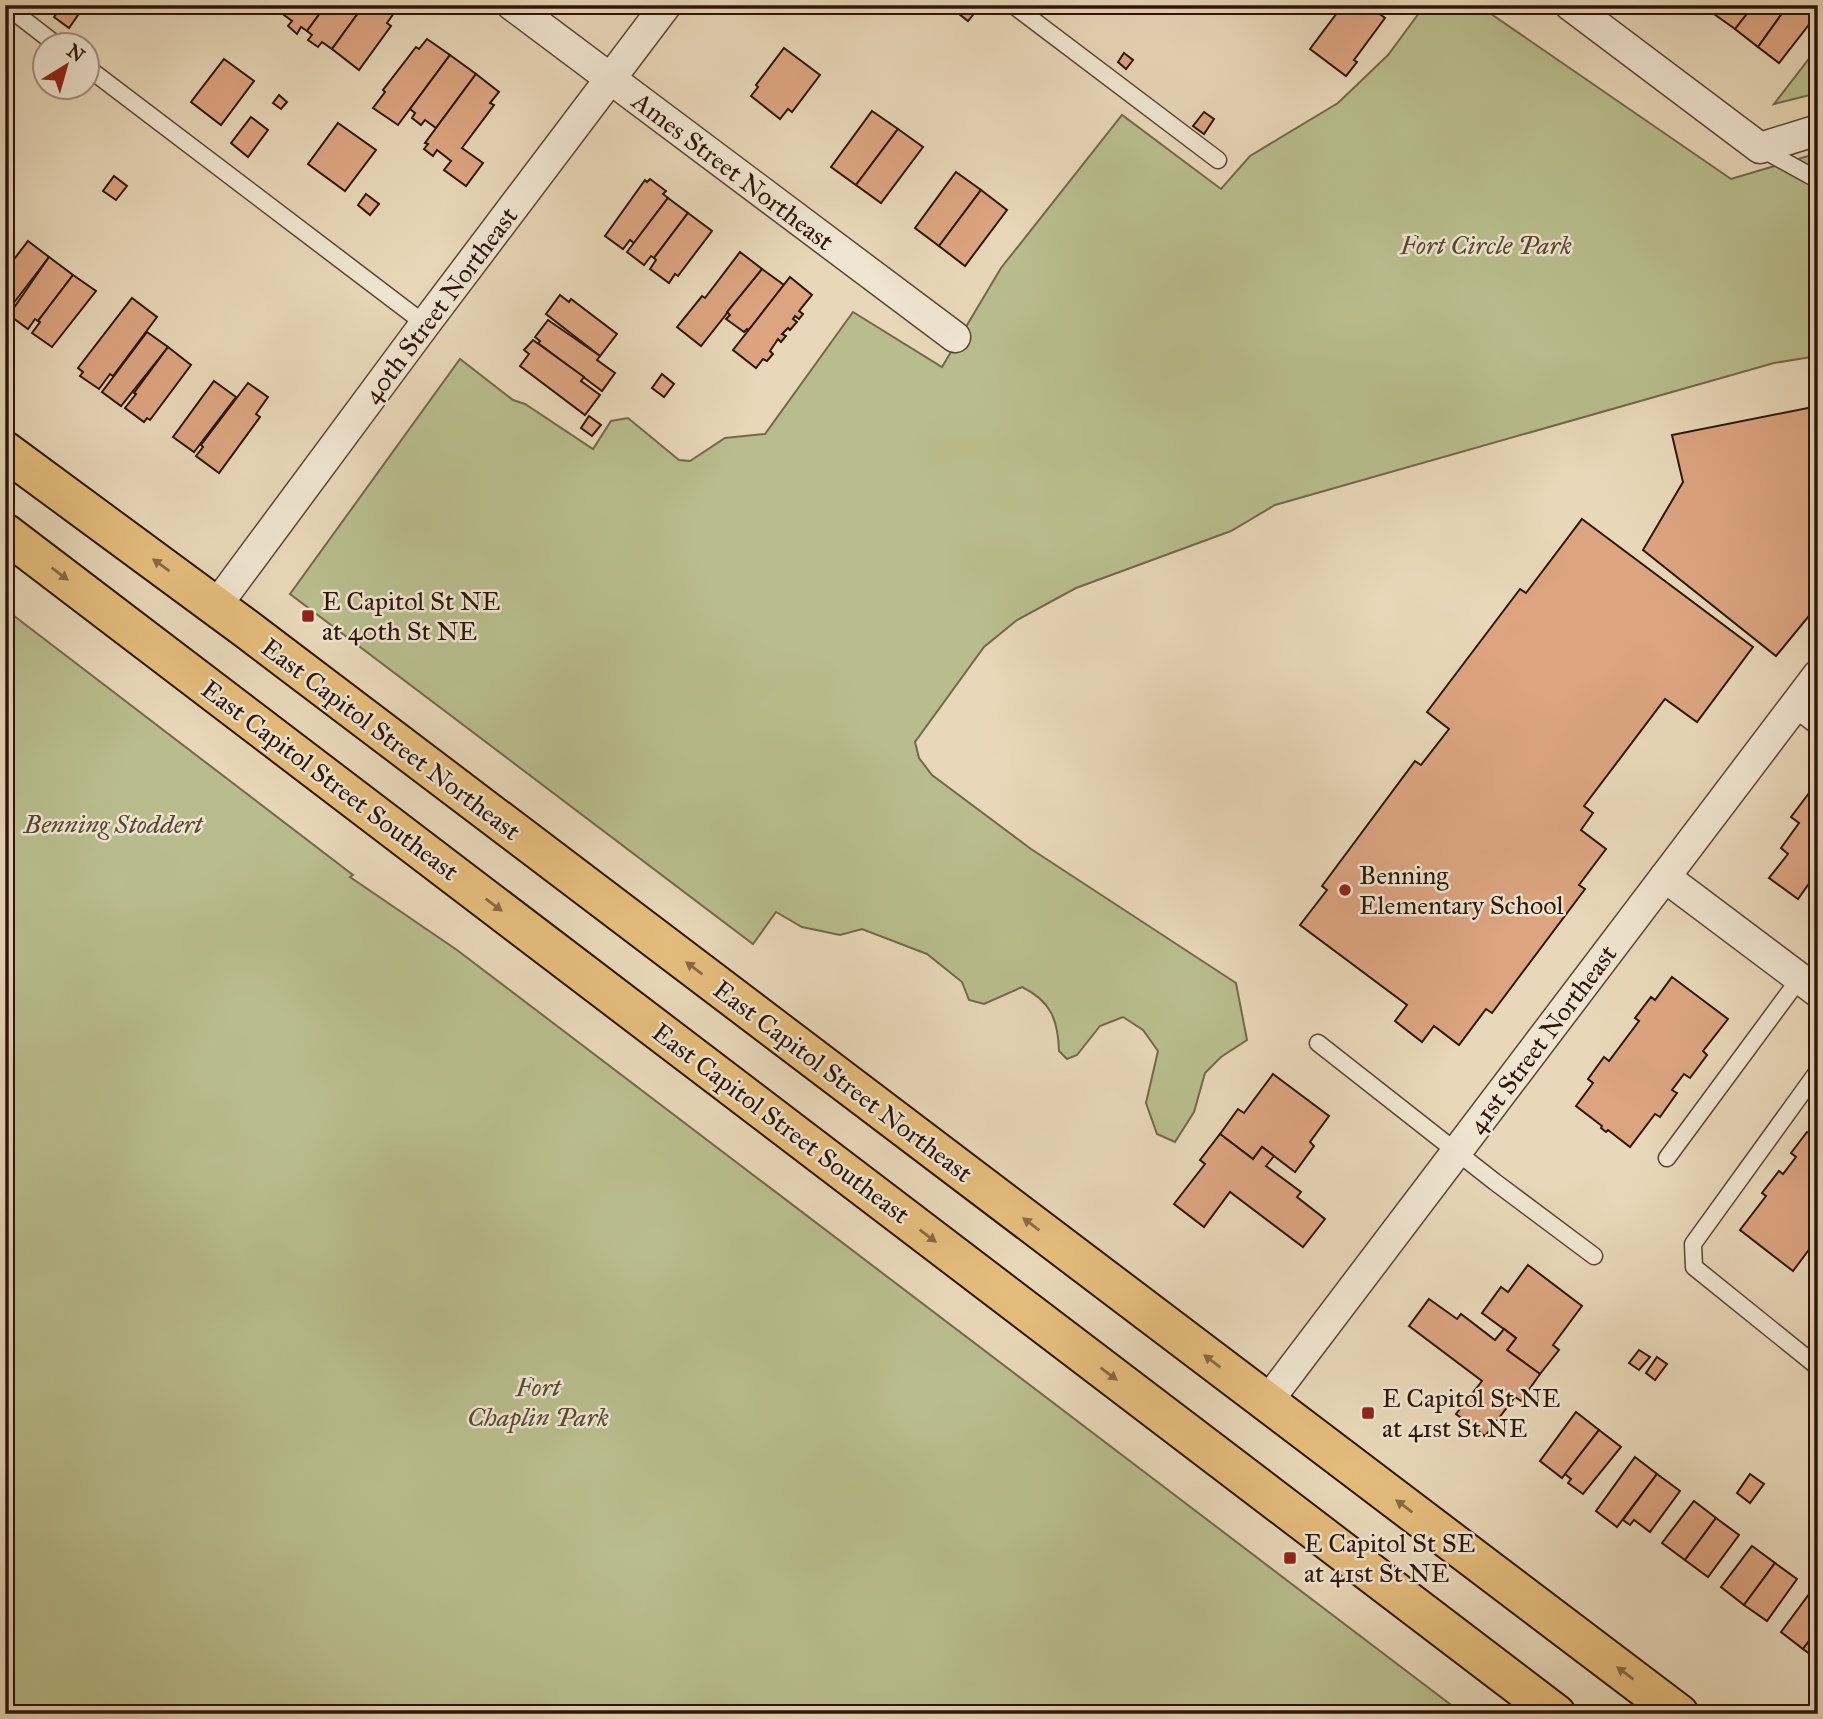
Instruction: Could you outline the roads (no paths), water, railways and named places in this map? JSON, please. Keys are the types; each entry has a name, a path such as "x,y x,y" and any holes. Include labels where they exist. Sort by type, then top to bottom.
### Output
{"main road":[{"name":"East Capitol Street Northeast","path":"5,451 216,606 1679,1714"},
{"name":"East Capitol Street Southeast","path":"5,533 1556,1714"}],"street":[{"name":"Ames Street Northeast","path":"512,5 955,337"},
{"name":"40th Street Northeast","path":"216,606 666,5"},
{"path":"1570,5 1760,148 1818,130"},
{"name":"41st Street Northeast","path":"1267,1402 1818,676"},
{"path":"1665,877 1809,985"}],"lane":[{"path":"5,5 40,32"},
{"path":"1013,5 1219,160"},
{"path":"102,79 425,324"},
{"path":"1760,148 1818,180"},
{"path":"1793,708 1818,727"},
{"path":"1667,1158 1809,985"},
{"path":"1318,1043 1594,1256"},
{"path":"1818,1071 1693,1244 1694,1267 1818,1367"}],"place":[{"name":"E Capitol St NE at 40th St NE","path":"308,616"},
{"name":"Benning Elementary School","path":"1345,890"},
{"name":"E Capitol St NE at 41st St NE","path":"1368,1413"},
{"name":"E Capitol St SE at 41st St NE","path":"1290,1558"}],"park label":[{"name":"Fort Circle Park","path":"1486,245"},
{"name":"Benning Stoddert","path":"113,824"},
{"name":"Fort Chaplin Park","path":"538,1402"}]}
